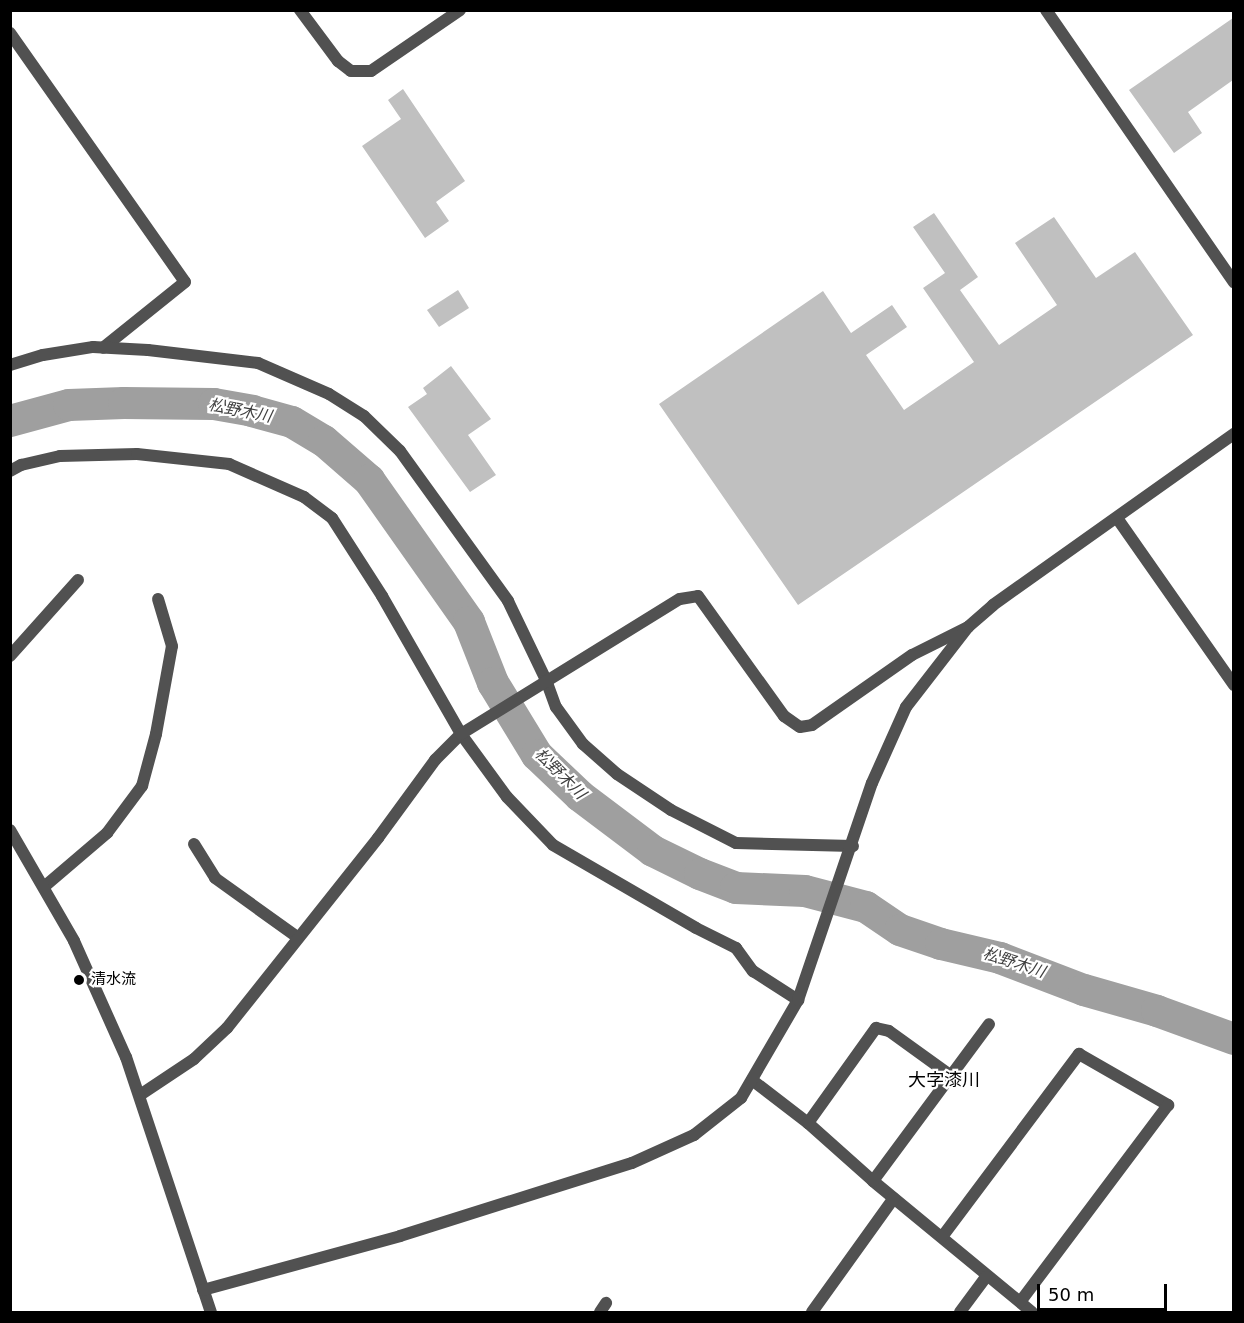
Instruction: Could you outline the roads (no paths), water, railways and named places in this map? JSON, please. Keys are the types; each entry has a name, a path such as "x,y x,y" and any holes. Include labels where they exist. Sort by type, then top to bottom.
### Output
{"street":[{"path":"300,10 338,61 351,71 371,71 460,10"},
{"path":"1046,10 1233,283"},
{"path":"10,33 185,282 103,348"},
{"path":"10,365 43,355 93,347 148,350 258,363 329,394 364,416 400,451 508,601 546,680 556,707 583,744 617,774 671,810 736,843 851,849"},
{"path":"203,1290 400,1236 632,1163 694,1135 741,1098 798,1000 872,783 906,707 968,627 993,605 1233,434"},
{"path":"10,471 21,465 60,456 137,454 229,464 304,497 332,518 382,596 461,735 507,797 553,845 675,916 736,948 753,971 798,1000"},
{"path":"1117,518 1233,685"},
{"path":"10,656 78,580"},
{"path":"140,1095 194,1059 227,1028 297,937 378,838 435,760 461,735 546,680 680,599 698,596 784,716 800,727 812,725 912,655 968,627"},
{"path":"45,886 107,833 142,786 156,734 172,646 158,599"},
{"path":"10,830 45,886 100,995 140,1095 211,1312"},
{"path":"194,844 215,878 297,937"},
{"path":"873,1182 989,1024"},
{"path":"808,1123 876,1028 889,1031 950,1075"},
{"path":"942,1237 1079,1054 1168,1105 1020,1302"},
{"path":"752,1080 808,1123 873,1182 942,1237 986,1277 1032,1312"},
{"path":"812,1312 894,1198"},
{"path":"960,1312 986,1277"}],"waterway":[{"name":"松野木川","path":"10,421 69,405 124,403 214,404 292,422 324,441 369,480 469,622 493,683 537,755 580,796 653,851 700,874 736,888 805,891 866,907 900,930 941,944 1000,958 1084,990 1157,1011 1234,1039"}],"place":[{"name":"清水流","path":"79,980"}],"district":[{"name":"大字漆川","path":"944,1080"}]}
